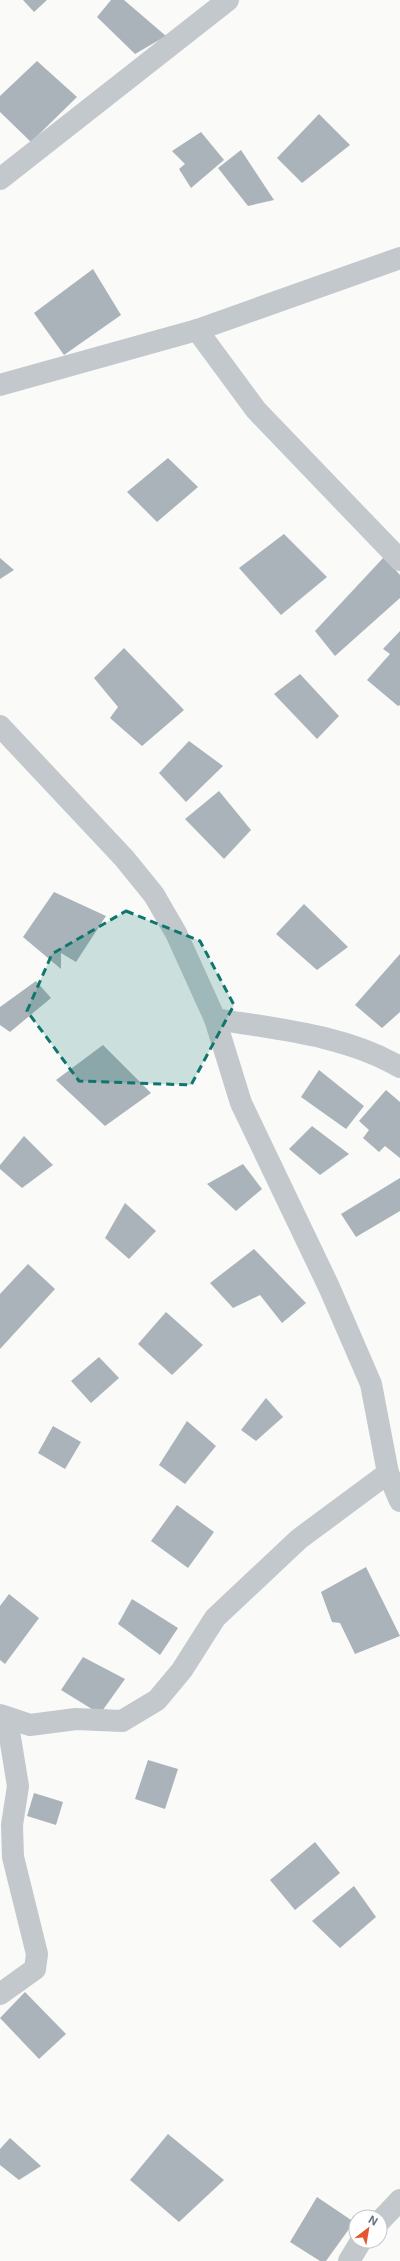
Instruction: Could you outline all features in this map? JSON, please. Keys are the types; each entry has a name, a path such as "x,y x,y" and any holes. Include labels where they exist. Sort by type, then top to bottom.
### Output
{"street":[{"path":"0,179 228,0"},
{"path":"0,385 197,330 400,258"},
{"path":"197,330 256,410 400,560"},
{"path":"0,726 124,858 154,895 176,933 215,1019 241,1103 326,1280 370,1384 388,1473 400,1501"},
{"path":"215,1019 328,1039 362,1049 400,1066"},
{"path":"0,1994 35,1969 37,1954 13,1857 12,1825 18,1786 4,1717 30,1725 76,1719 122,1721 157,1700 182,1670 215,1618 300,1539 388,1473"},
{"path":"388,2213 400,2200"},
{"path":"349,2261 356,2249"}],"highlighted area":[{"path":"126,911 200,941 234,1005 191,1085 79,1081 27,1011 52,954"}],"building":[{"path":"23,0 47,0 34,12"},
{"path":"111,0 124,0 166,36 135,54 97,17"},
{"path":"37,61 77,97 31,142 0,112 0,96"},
{"path":"319,114 350,145 302,183 277,158"},
{"path":"201,132 224,160 191,188 179,169 185,164 172,151"},
{"path":"241,150 274,200 248,206 218,168"},
{"path":"93,269 121,315 64,355 34,313"},
{"path":"168,458 198,487 157,522 127,492"},
{"path":"284,534 327,577 281,615 239,568"},
{"path":"384,557 400,575 400,598 335,656 315,631"},
{"path":"0,558 14,570 0,579"},
{"path":"400,631 400,705 398,706 367,680 390,654 383,649"},
{"path":"124,648 184,710 142,746 110,718 118,707 94,678"},
{"path":"300,674 339,716 317,739 274,694"},
{"path":"189,741 223,766 186,802 159,773"},
{"path":"219,791 251,830 224,859 185,819"},
{"path":"54,892 106,916 76,962 61,953 61,969 23,937"},
{"path":"304,904 348,947 317,970 276,934"},
{"path":"400,954 400,1012 382,1028 355,1005"},
{"path":"36,981 51,998 10,1032 0,1025 0,1007"},
{"path":"103,1045 151,1093 105,1126 56,1080"},
{"path":"319,1070 364,1106 346,1129 301,1097"},
{"path":"386,1090 400,1102 400,1158 385,1146 379,1152 363,1138 369,1130 359,1121"},
{"path":"312,1126 349,1154 320,1175 289,1149"},
{"path":"24,1136 53,1165 22,1188 0,1169 0,1165"},
{"path":"243,1164 262,1189 236,1211 207,1184"},
{"path":"400,1178 400,1211 356,1237 341,1214"},
{"path":"125,1203 156,1231 129,1259 105,1238"},
{"path":"254,1249 306,1303 282,1323 260,1295 233,1308 210,1283"},
{"path":"28,1264 55,1289 0,1349 0,1294"},
{"path":"166,1312 203,1345 172,1375 138,1344"},
{"path":"99,1357 119,1378 91,1403 71,1381"},
{"path":"266,1398 283,1417 256,1441 241,1430"},
{"path":"187,1421 216,1446 185,1484 159,1465"},
{"path":"53,1426 81,1442 65,1469 38,1453"},
{"path":"177,1505 214,1532 188,1568 151,1541"},
{"path":"366,1567 400,1636 355,1654 340,1623 332,1622 321,1592"},
{"path":"9,1594 39,1618 5,1664 0,1660 0,1606"},
{"path":"132,1599 178,1628 160,1655 118,1624"},
{"path":"83,1657 125,1679 100,1714 61,1690"},
{"path":"148,1760 178,1769 165,1809 135,1799"},
{"path":"34,1793 63,1802 56,1825 27,1816"},
{"path":"315,1842 340,1873 295,1910 270,1880"},
{"path":"354,1886 376,1917 340,1948 312,1921"},
{"path":"25,1992 66,2034 39,2059 0,2018"},
{"path":"168,2134 224,2180 179,2222 130,2180"},
{"path":"10,2138 41,2166 19,2180 0,2165 0,2149"},
{"path":"317,2197 348,2218 348,2230 326,2261 320,2261 290,2242"}]}
